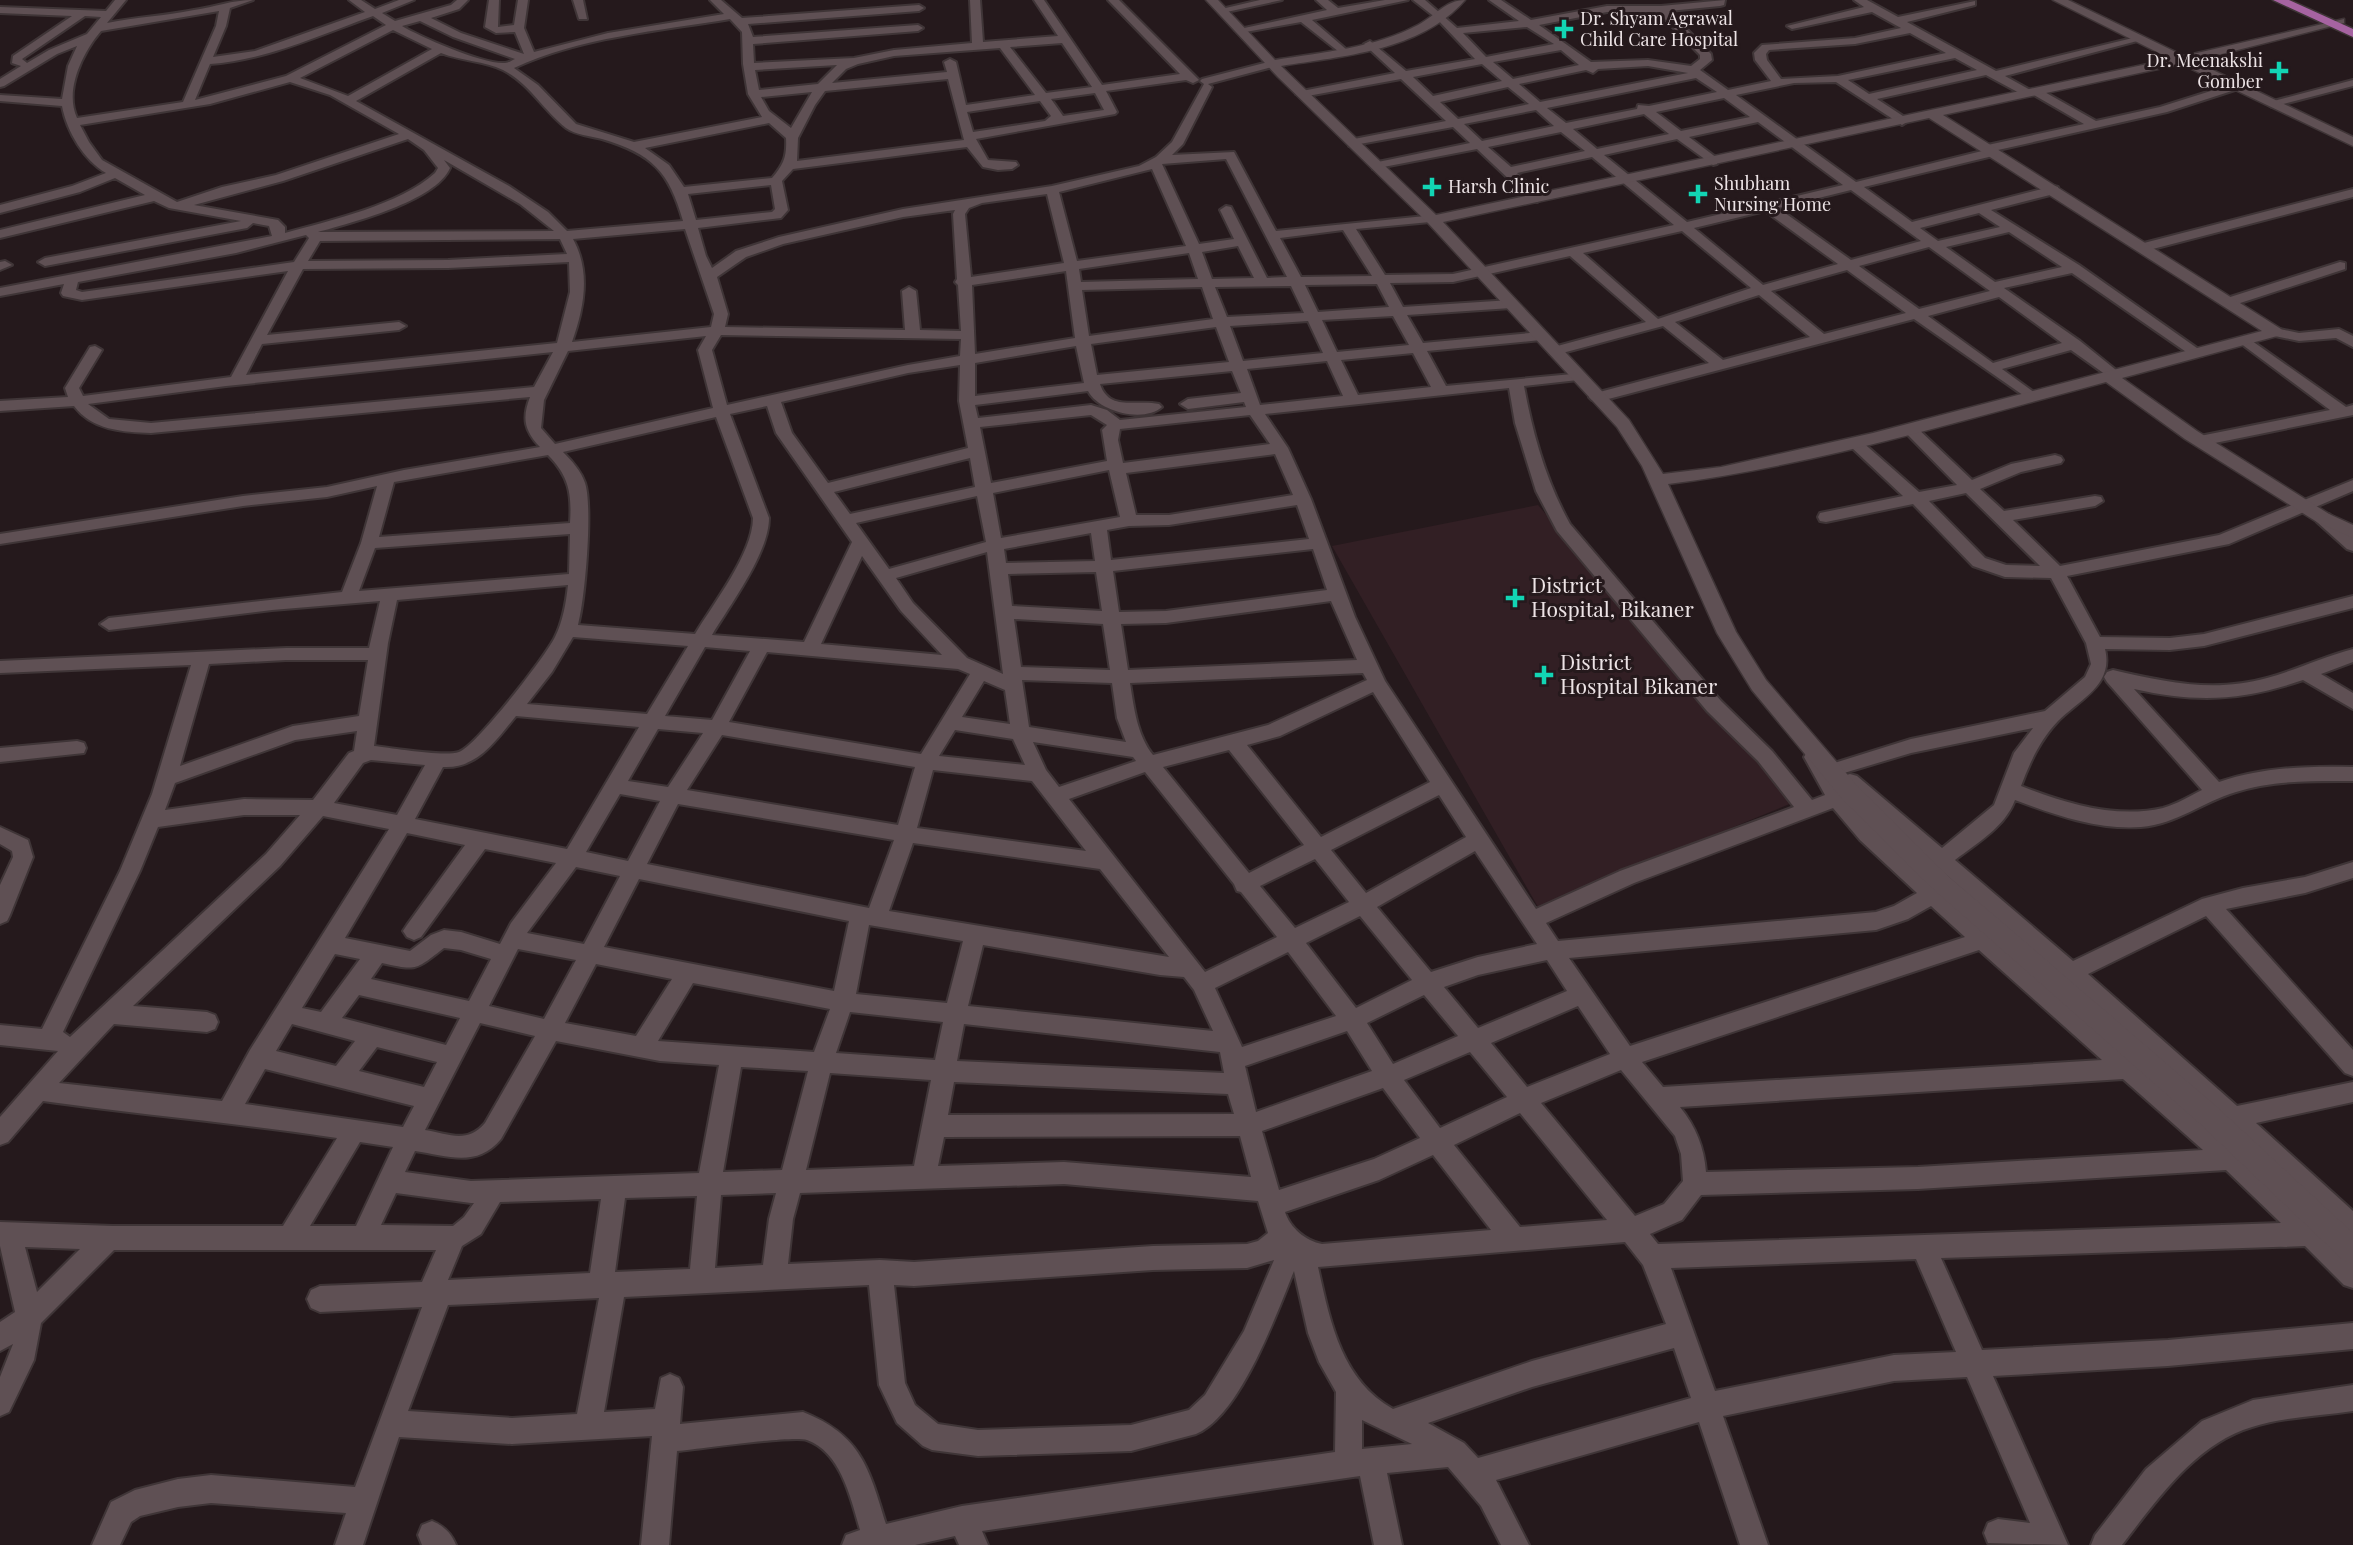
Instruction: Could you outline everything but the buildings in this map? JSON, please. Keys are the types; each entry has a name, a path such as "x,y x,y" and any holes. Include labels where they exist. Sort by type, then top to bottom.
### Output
{"main road":[{"path":"2279,0 2342,24"},
{"path":"2293,0 2342,24 2353,33"}],"street":[{"path":"0,24 33,0"},
{"path":"121,0 92,33 74,66 67,103 83,143 98,163 154,197 178,205 265,220 278,227 279,239"},
{"path":"0,84 92,33 142,19 192,14 244,0"},
{"path":"354,0 414,38 440,49 506,67 534,87 572,127 635,146 665,168 681,191 699,256 710,276 721,314 717,331 705,351 722,413 761,517 761,528 746,563 655,720 573,856 508,947 408,1140 364,1236"},
{"path":"290,78 394,25 478,2 508,0"},
{"path":"523,0 519,28 527,57"},
{"path":"578,0 583,17"},
{"path":"718,3 738,0"},
{"path":"975,0 978,46"},
{"path":"789,166 970,139 1111,112 1098,87 1039,0"},
{"path":"1113,0 1199,81"},
{"path":"1217,5 1277,0"},
{"path":"1321,0 1336,12"},
{"path":"1240,30 1403,0"},
{"path":"1418,0 1440,16 1485,61 1538,106 1820,338"},
{"path":"961,108 1098,87 1199,81 1272,64 1343,52 1419,29 1459,0"},
{"path":"1494,0 1563,46 1713,161"},
{"path":"1419,29 1456,33 1607,9 1661,9 1693,3 1720,3 1720,0"},
{"path":"1859,0 1991,73 2094,125"},
{"path":"2059,0 2353,142"},
{"path":"74,122 187,105 244,74 288,43 405,1"},
{"path":"478,2 490,27 496,30 519,28"},
{"path":"681,191 776,181 789,166 793,155 792,138 783,124 771,119 754,94 744,26 718,3"},
{"path":"1897,21 1970,3"},
{"path":"506,67 527,57 608,36 734,19 919,4 917,50"},
{"path":"1217,5 1302,94 1432,219 1623,424 1657,480 1727,634 1759,685 1851,794 1938,879 2207,1114 2353,1251"},
{"path":"187,105 221,26 225,6"},
{"path":"1792,26 1874,8"},
{"path":"1353,143 1619,90 1695,72 1706,60 1705,54 1661,9"},
{"path":"0,10 110,14"},
{"path":"33,64 16,61 83,13"},
{"path":"421,17 457,35 527,57"},
{"path":"1303,18 1343,52"},
{"path":"1272,235 1432,219 1933,115 2342,24"},
{"path":"747,41 918,28"},
{"path":"1778,83 1762,60 1760,53 1766,47 1854,41 1911,29"},
{"path":"1866,98 1991,73 2137,38"},
{"path":"750,67 855,61 917,50 1004,46 1065,39"},
{"path":"1370,44 1538,198"},
{"path":"1004,46 1058,117 1055,121"},
{"path":"1302,94 1563,46"},
{"path":"946,48 970,139 987,165 1012,165"},
{"path":"347,101 440,49"},
{"path":"1377,166 1778,83 1838,79 1957,54"},
{"path":"0,1134 79,1043 273,860 320,808 351,763 363,754 459,760 470,754 556,651 567,630 576,579 578,485 566,461 539,438 531,424 536,400 564,345 578,292 575,258 564,235 532,207 466,166 428,148 410,135 334,93 290,78 244,74 207,61"},
{"path":"792,138 809,104 821,88 842,67 855,61"},
{"path":"1432,100 1588,65 1648,62 1695,72 2075,344 2200,441 2301,505 2353,532"},
{"path":"754,94 953,75"},
{"path":"1838,79 1902,121"},
{"path":"710,276 741,254 779,241 903,213 1052,190 1143,169 1177,144 1199,81"},
{"path":"2272,103 2353,83"},
{"path":"1074,286 1382,281 1434,279 1482,273 1684,227 2163,110 2237,86"},
{"path":"0,98 67,103"},
{"path":"1933,115 2145,247 2275,332 2299,337 2346,332 2353,344"},
{"path":"1509,172 1761,118"},
{"path":"635,146 771,119"},
{"path":"178,205 279,178 410,135"},
{"path":"236,381 313,235 384,206 439,178 444,168 428,148"},
{"path":"1157,161 1230,155 1296,281 1353,401"},
{"path":"964,205 959,214 968,335 967,401 999,569 1020,733 1038,774 1196,976 1233,1051 1237,1084 1277,1226 1293,1243 1322,1256 1336,1256 1513,1238 1631,1230 1673,1212 1696,1184 1693,1154 1684,1130 1625,1058 1478,840 1373,674 1338,594 1303,499 1280,448 1252,404 1208,284 1157,161"},
{"path":"0,209 76,189 117,173"},
{"path":"0,292 227,252 279,239 313,235 564,235 691,226 776,215 782,210 782,204 776,181"},
{"path":"1052,190 1072,265 1083,341 1093,383 1096,394 1110,406 1132,409 1353,401 1578,376"},
{"path":"1910,226 2054,190"},
{"path":"2145,247 2352,194"},
{"path":"0,234 154,197"},
{"path":"1768,206 1846,266 2030,396"},
{"path":"1980,208 2074,268 2197,353"},
{"path":"1226,210 1263,283"},
{"path":"45,262 265,220"},
{"path":"1347,226 1400,312 1441,391"},
{"path":"1555,351 1660,323 1760,290 1846,266 1934,243 2011,228"},
{"path":"962,282 1241,242"},
{"path":"1573,253 1660,323 1720,365"},
{"path":"72,278 68,293 82,296 299,265 448,264 575,258"},
{"path":"2229,302 2340,266"},
{"path":"1597,397 2074,268"},
{"path":"909,290 914,334"},
{"path":"0,539 243,501 315,493 554,449 773,402 908,369 1083,341 1221,322 1511,303"},
{"path":"256,340 399,326"},
{"path":"0,406 76,401 564,345 717,331 968,335"},
{"path":"1657,480 1721,472 1855,443 2275,332"},
{"path":"967,401 1236,364 1541,336"},
{"path":"2245,340 2348,411"},
{"path":"1990,368 2075,344"},
{"path":"95,350 72,388 76,401 95,419 108,425 151,428 541,391"},
{"path":"1516,383 1524,423 1544,491 1563,527 1714,706 1765,756 1808,810"},
{"path":"773,402 784,433 826,489 860,543 907,607 961,663"},
{"path":"1129,522 1110,430 1116,425 1252,404"},
{"path":"971,423 1091,410 1102,413 1116,425"},
{"path":"2200,441 2348,411"},
{"path":"1910,429 2056,572 2107,670 2216,792"},
{"path":"1855,443 1918,499 1979,562 2005,571 2056,572 2222,540 2353,485"},
{"path":"846,520 983,489 1116,467 1280,448"},
{"path":"826,489 977,452"},
{"path":"1825,517 1970,487 2017,468 2055,460"},
{"path":"348,598 369,543 387,479"},
{"path":"884,576 994,545 1098,526 1169,520 1303,499"},
{"path":"2001,517 2095,501"},
{"path":"2323,518 2353,545"},
{"path":"1098,526 1125,718 1143,757 1244,885 1291,939 1352,1020 1388,1076 1436,1141 1513,1238"},
{"path":"369,543 578,528"},
{"path":"810,649 860,543"},
{"path":"999,569 1104,566 1320,543"},
{"path":"109,624 272,604 576,579"},
{"path":"363,754 377,654 390,594"},
{"path":"1003,612 1166,618 1338,594"},
{"path":"2095,643 2170,644 2204,640 2353,602"},
{"path":"567,630 701,638 961,663 1014,680 1373,674"},
{"path":"38,1090 146,1105 228,1112 467,1148 483,1143 493,1131 550,1030 672,797 717,727 762,645"},
{"path":"0,667 286,654 377,654"},
{"path":"2107,670 2184,692 2211,693 2268,685 2353,655"},
{"path":"48,1040 152,820 202,657"},
{"path":"329,944 410,960 420,958 436,942 451,939 508,947 589,953 843,1002 1233,1051 1352,1020 1427,984 1478,967 1553,950 1876,921 1901,913 1938,879 2002,809 2024,752 2052,717 2107,670"},
{"path":"774,1277 781,1219 822,1061 869,916 906,834 926,762 980,671"},
{"path":"2304,672 2353,702"},
{"path":"1056,796 1143,757 1234,742 1283,726 1373,674"},
{"path":"510,709 717,727 926,762 1038,774"},
{"path":"1835,769 1924,743 2052,717"},
{"path":"167,778 293,733 368,722"},
{"path":"948,722 1143,757"},
{"path":"1234,742 1427,984 1652,1256 1664,1280 1754,1545"},
{"path":"1809,747 1835,769 1938,879 1983,940 2231,1159 2353,1276"},
{"path":"1809,747 1837,799 1867,834 1938,879 2071,972 2235,1117 2353,1227"},
{"path":"0,755 76,748"},
{"path":"228,1112 258,1057 404,824 438,759"},
{"path":"2009,790 2084,815 2120,819 2161,816 2233,785 2279,777 2353,774"},
{"path":"1244,885 1443,784"},
{"path":"615,786 906,834 1109,862"},
{"path":"1532,920 1627,877 1837,799"},
{"path":"152,820 244,807 320,808 573,856 635,872 1160,966 1196,976 1291,939 1363,905 1478,840"},
{"path":"0,835 21,846 23,857 0,915"},
{"path":"414,932 481,838"},
{"path":"2071,972 2209,905 2305,885 2353,870"},
{"path":"2209,905 2353,1066"},
{"path":"924,1178 955,1015 975,935"},
{"path":"388,1181 450,1190 493,1192 1064,1173 1267,1198 1379,1169 1523,1100 1625,1058 1983,940"},
{"path":"325,1024 377,953"},
{"path":"641,1048 687,973"},
{"path":"354,984 550,1030 641,1048 945,1071 1237,1084"},
{"path":"932,1126 1249,1125 1388,1076 1583,994"},
{"path":"286,1013 450,1056"},
{"path":"108,1014 207,1022"},
{"path":"0,1035 79,1043"},
{"path":"341,1077 372,1036"},
{"path":"701,1282 713,1152 732,1055"},
{"path":"258,1057 429,1098"},
{"path":"1658,1098 2130,1068"},
{"path":"2235,1117 2353,1091"},
{"path":"290,1237 354,1131"},
{"path":"1696,1184 1918,1178 2231,1159"},
{"path":"588,1426 608,1285 615,1187"},
{"path":"0,1403 6,1379 22,1355 28,1318 5,1235 107,1240 364,1236 453,1238 466,1234 475,1225 493,1192"},
{"path":"1652,1256 2310,1234"},
{"path":"349,1545 453,1238"},
{"path":"0,1338 28,1318 107,1240"},
{"path":"880,1272 892,1385 906,1414 932,1437 978,1443 1131,1438 1196,1421 1214,1404 1253,1340 1293,1243"},
{"path":"320,1299 880,1272 914,1274 1153,1258 1247,1256 1293,1243"},
{"path":"1293,1243 1320,1334 1349,1388 1364,1405 1393,1422 1426,1436 1454,1453 1476,1472 1499,1508 1516,1545"},
{"path":"1923,1247 2053,1542"},
{"path":"1393,1422 1532,1374 1682,1333"},
{"path":"1476,1472 1707,1406 1894,1368 2168,1353 2353,1336"},
{"path":"655,1545 670,1387"},
{"path":"1349,1388 1359,1463 1388,1545"},
{"path":"2105,1545 2156,1479 2211,1430 2253,1413 2353,1398"},
{"path":"390,1423 512,1431 588,1426 666,1431 803,1425 820,1429 836,1445 858,1478 867,1542 962,1520 1359,1463 1454,1453"},
{"path":"106,1545 121,1512 135,1504 178,1493 211,1489 363,1501"},
{"path":"962,1520 974,1545"},
{"path":"1998,1533 2053,1542"}],"shaded area":[{"name":"District Hospital Bikaner","path":"1538,505 1792,803 1538,907 1332,546"}],"place":[{"name":"Dr. Shyam Agrawal Child Care Hospital","path":"1564,29"},
{"name":"Dr. Meenakshi Gomber","path":"2279,71"},
{"name":"Harsh Clinic","path":"1432,187"},
{"name":"Shubham Nursing Home","path":"1698,194"},
{"name":"District Hospital, Bikaner","path":"1515,598"},
{"name":"District Hospital Bikaner","path":"1544,675"}]}
